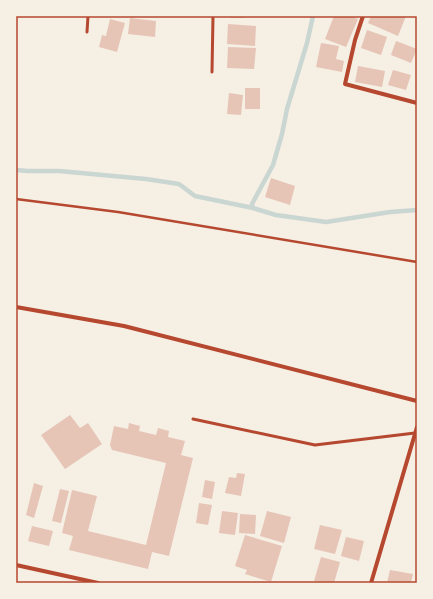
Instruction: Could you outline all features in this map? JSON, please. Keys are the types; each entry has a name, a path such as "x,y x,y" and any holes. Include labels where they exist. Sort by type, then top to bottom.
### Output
{"street":[{"path":"363,16 354,40 345,84 417,103"},
{"path":"16,307 124,326 417,401"},
{"path":"371,583 417,427"},
{"path":"16,565 98,583"}],"lane":[{"path":"87,32 88,16"},
{"path":"212,72 213,16"},
{"path":"193,419 315,445 416,433"}],"path":[{"path":"16,199 118,212 417,262"}],"building":[{"path":"230,16 244,16 244,18 230,18"},
{"path":"334,16 351,16 358,19 346,47 325,39"},
{"path":"371,16 406,16 398,36 368,23"},
{"path":"130,18 156,21 155,37 128,34"},
{"path":"110,19 125,23 117,52 99,47 102,35 106,36"},
{"path":"228,24 256,26 255,46 227,44"},
{"path":"367,30 387,37 381,55 361,48"},
{"path":"396,41 417,49 411,63 391,55"},
{"path":"321,43 339,46 336,59 344,61 342,72 316,67"},
{"path":"228,47 256,48 254,69 227,68"},
{"path":"358,66 385,71 382,87 355,82"},
{"path":"393,70 411,75 406,90 388,85"},
{"path":"245,88 260,88 260,109 245,109"},
{"path":"229,93 243,95 241,115 227,114"},
{"path":"271,178 295,186 290,205 265,197"},
{"path":"70,415 80,428 88,423 102,444 65,469 41,435"},
{"path":"129,423 140,426 139,431 156,435 158,428 169,431 168,437 185,441 181,455 193,458 169,556 152,552 148,569 69,550 73,536 62,533 72,490 97,496 88,531 146,545 166,463 112,450 110,445 114,426 128,429"},
{"path":"237,473 245,474 241,496 225,493 229,477 236,478"},
{"path":"205,480 215,482 212,499 202,497"},
{"path":"34,483 43,486 34,518 26,515"},
{"path":"60,489 69,491 61,523 52,521"},
{"path":"199,503 212,505 208,525 196,523"},
{"path":"222,511 238,513 235,535 219,533"},
{"path":"267,511 291,517 284,543 260,536"},
{"path":"240,514 256,515 255,534 239,533"},
{"path":"320,525 342,530 335,554 314,549"},
{"path":"32,526 53,531 49,546 28,541"},
{"path":"245,535 282,546 271,582 245,574 247,570 235,566"},
{"path":"346,537 364,541 359,561 341,556"},
{"path":"321,557 340,562 334,583 314,581"},
{"path":"390,570 413,574 411,583 387,583"}],"waterway":[{"path":"253,208 252,204 273,165 282,134 287,109 307,43 313,16"},
{"path":"16,170 59,171 146,179 179,184 195,196 253,208 276,215 326,222 390,212 417,210"}]}
